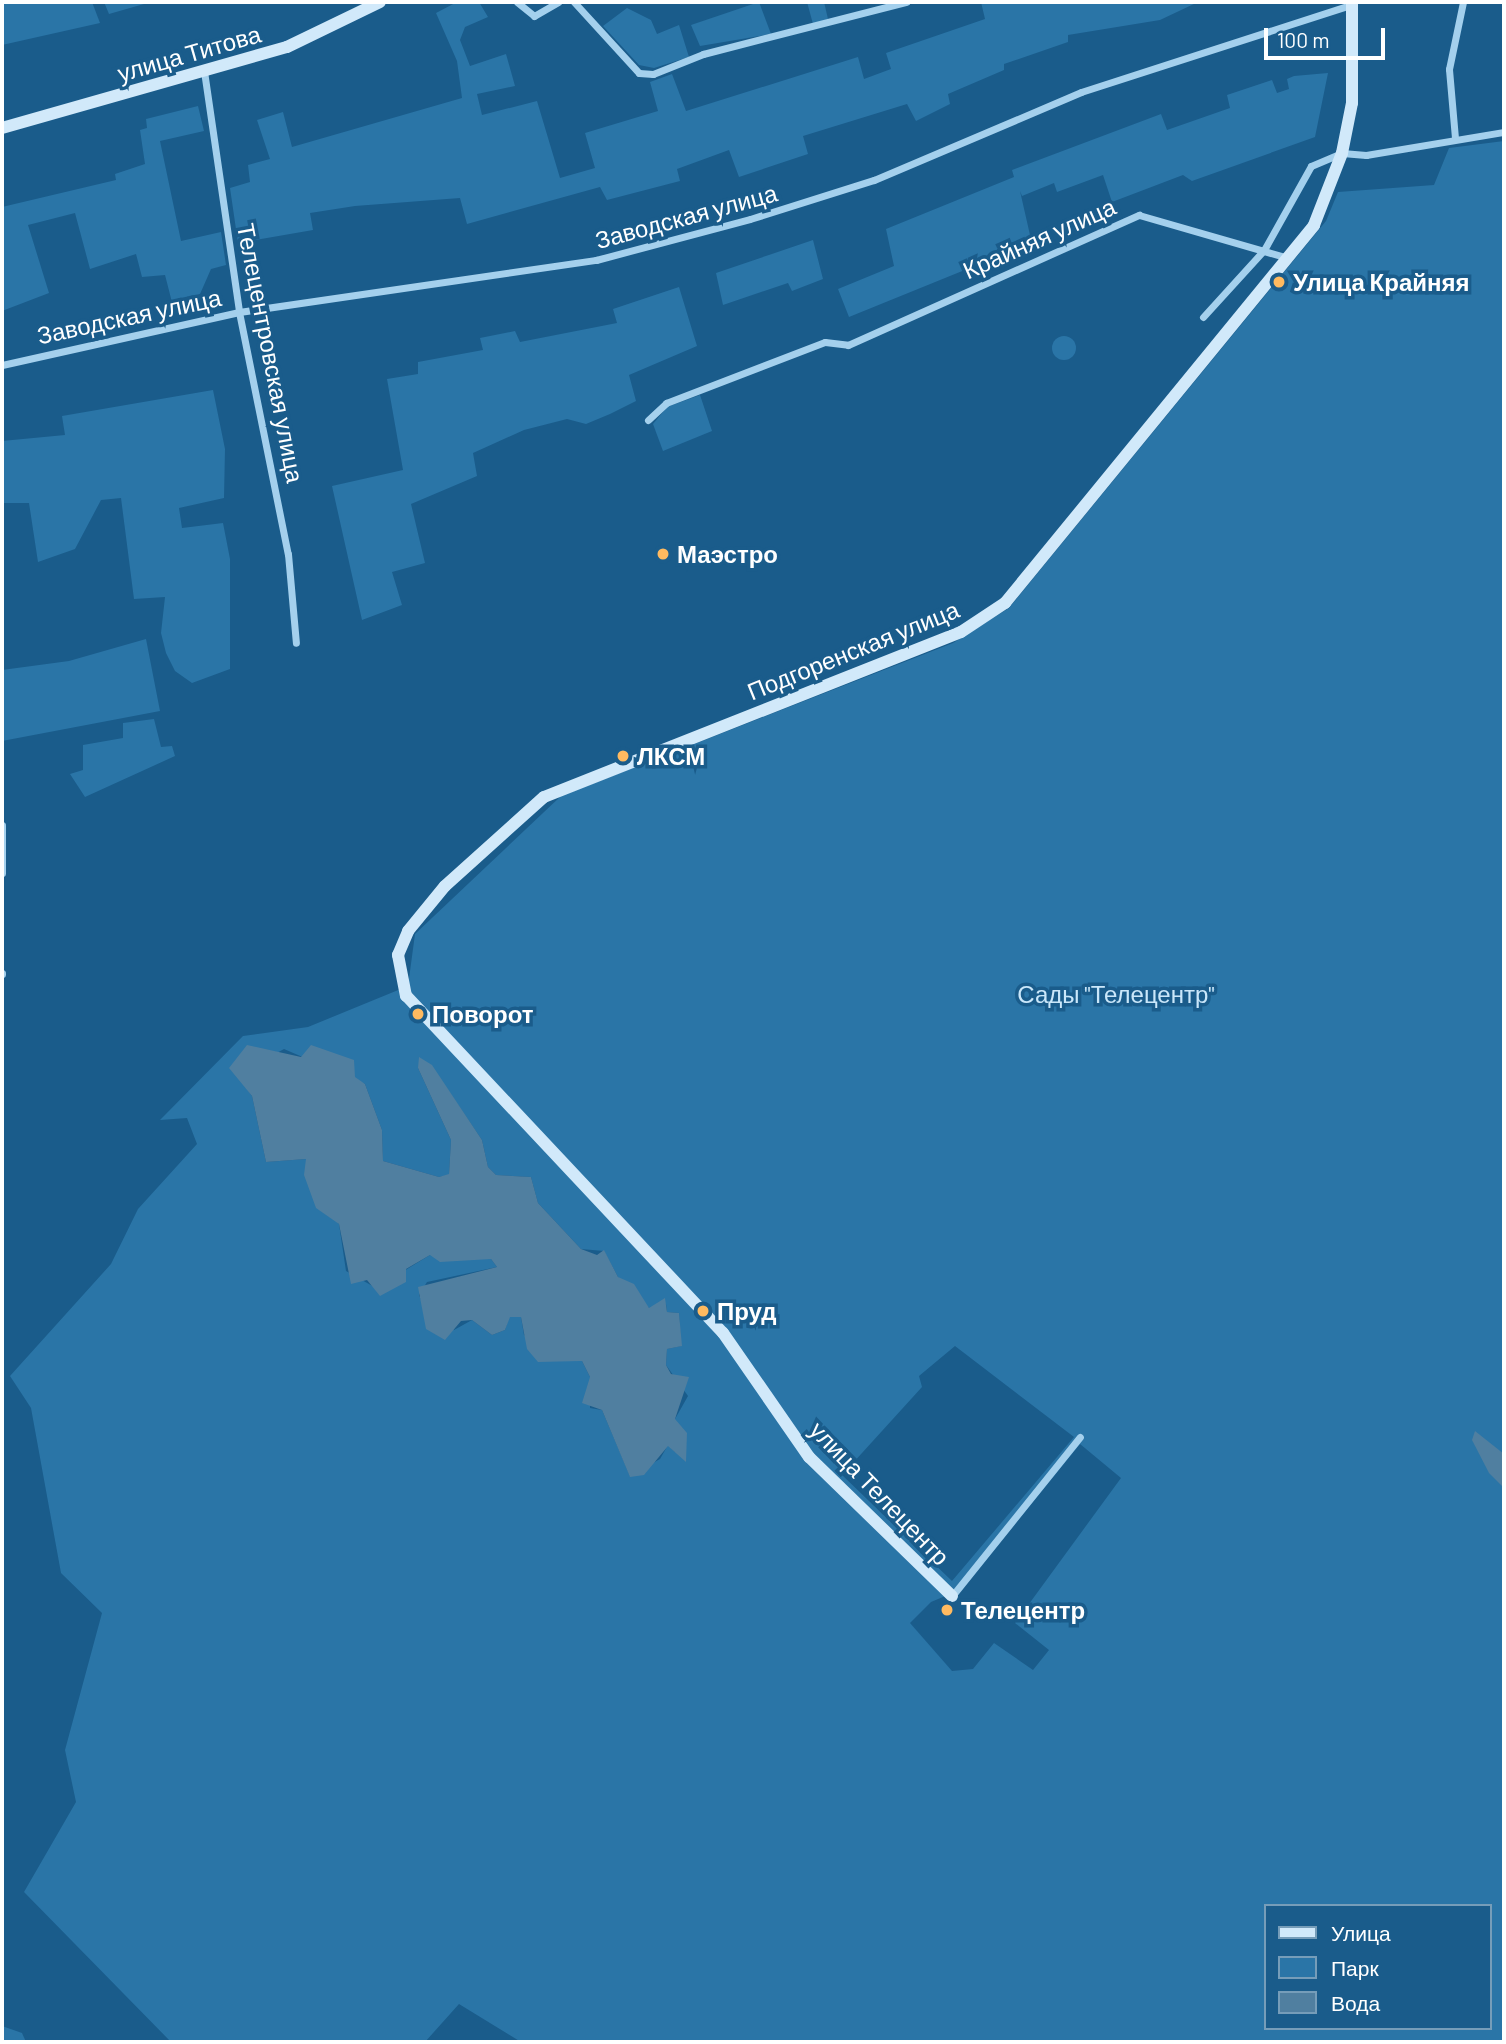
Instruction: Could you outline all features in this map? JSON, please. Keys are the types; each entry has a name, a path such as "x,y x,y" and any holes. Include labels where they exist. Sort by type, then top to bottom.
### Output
{"street":[{"name":"улица Титова","path":"2,128 315,37 380,2"},
{"path":"517,2 534,16 558,2"},
{"path":"574,2 639,73 653,74 703,54 906,2"},
{"path":"1455,138 1450,69 1463,2"},
{"name":"Подгоренская улица","path":"423,1014 398,981 402,941 444,886 544,797 572,780 949,638 991,614 1034,571 1290,259 1314,225 1342,153 1356,70 1352,3"},
{"name":"Заводская улица","path":"2,365 239,312 517,275 750,219 874,180 1081,92 1352,3"},
{"name":"Телецентровская улица","path":"204,71 239,312 280,502 296,643"},
{"path":"1203,317 1264,250 1311,166 1342,153 1366,155 1455,138 1504,132"},
{"name":"Крайняя улица","path":"648,420 666,403 825,342 849,345 1139,215 1290,259"},
{"path":"2,824 2,873"},
{"name":"улица Телецентр","path":"423,1014 723,1333 809,1457 952,1596 1080,1437"}],"green space":[{"path":"2,2 92,2 100,23 2,45"},
{"path":"104,2 151,2 109,14"},
{"path":"457,2 479,2 488,17 465,27 460,40 470,66 506,54 515,86 477,94 482,115 537,101 560,178 595,168 585,133 658,111 650,82 672,74 686,111 858,57 864,79 891,69 886,53 985,19 981,2 1196,3 1160,20 1068,35 1068,42 1004,64 1004,70 948,94 950,104 916,121 907,104 803,136 808,154 739,177 729,150 677,169 680,181 607,200 600,187 467,224 460,198 355,206 310,213 313,230 238,243 230,188 250,182 248,165 270,159 257,120 283,112 292,147 462,98 457,61 436,13"},
{"path":"759,2 771,34 700,46 691,25"},
{"path":"807,2 824,2 828,19 813,24"},
{"path":"627,8 651,20 657,34 679,25 689,57 654,68 639,65 603,26"},
{"path":"1328,73 1315,137 1192,181 1183,175 1112,202 1103,175 1057,192 1054,183 1022,196 1020,191 1030,235 1014,250 849,317 838,289 894,266 886,229 1014,177 1012,170 1161,114 1167,130 1230,108 1227,95 1272,80 1277,93 1289,89 1287,79 1294,76"},
{"path":"198,106 204,131 160,141 181,241 221,232 226,265 211,269 193,310 175,314 165,275 142,277 136,254 90,269 75,213 28,225 49,293 2,311 2,207 116,180 115,174 145,164 140,130 147,128 146,119"},
{"name":"Сады \"Телецентр\"","path":"1504,141 1504,2042 521,2042 459,2004 425,2042 171,2042 24,1892 76,1802 65,1750 102,1613 61,1573 31,1408 10,1376 111,1264 138,1209 197,1144 187,1118 160,1120 243,1036 308,1027 408,986 415,934 561,796 953,643 1009,608 1326,221 1338,192 1434,185 1449,148","holes":["284,1049 365,1084 382,1130 383,1161 439,1177 449,1175 451,1140 418,1068 431,1065 482,1140 488,1167 496,1175 531,1177 538,1203 581,1249 604,1251 618,1277 650,1309 666,1304 667,1312 679,1313 681,1346 667,1349 666,1365 688,1396 675,1419 675,1452 668,1445 660,1459 630,1476 602,1410 590,1408 590,1377 582,1361 563,1359 524,1335 521,1317 509,1317 505,1330 492,1335 472,1320 454,1330 425,1309 419,1295 427,1282 497,1267 491,1259 430,1255 376,1288 346,1271 339,1224 310,1189 306,1159 266,1162 252,1096 237,1075","955,1346 1074,1437 952,1581 842,1475 922,1387 919,1376","1080,1444 1121,1478 1015,1623 1049,1650 1033,1670 994,1643 973,1669 952,1671 910,1623 931,1602 962,1589"]},
{"path":"813,240 823,279 792,291 788,283 723,305 716,273"},
{"path":"679,287 697,346 629,375 636,401 610,414 586,424 567,419 524,430 473,453 477,476 411,504 425,563 392,572 402,605 362,620 332,486 403,470 387,379 418,374 418,362 483,350 480,338 515,331 520,342 617,323 613,309"},
{"path":"1064,336 1075,343 1076,348 1069,359 1064,360 1053,353 1052,348 1059,337"},
{"path":"213,390 225,449 224,498 179,508 182,528 223,523 230,559 230,669 192,683 175,671 166,653 161,633 165,597 134,599 121,498 101,500 75,549 38,562 29,503 2,503 2,441 65,435 62,416"},
{"path":"700,395 712,431 663,451 653,424 667,407"},
{"path":"146,639 160,711 2,741 2,670 69,661"},
{"path":"154,719 161,747 172,746 175,756 85,797 70,774 83,770 83,745 123,738 123,723"},
{"path":"2,2026 22,2033 26,2042 2,2042"}],"water":[{"path":"247,1045 301,1057 311,1045 354,1060 355,1077 365,1084 382,1130 383,1161 439,1177 449,1174 451,1140 418,1068 419,1057 432,1065 482,1140 488,1167 496,1175 531,1177 538,1203 581,1249 597,1255 604,1250 618,1277 634,1284 649,1308 665,1298 667,1312 679,1313 682,1346 667,1349 666,1365 671,1374 689,1377 675,1419 687,1433 686,1462 668,1446 644,1475 630,1477 602,1410 582,1403 590,1377 582,1361 538,1362 527,1349 521,1317 510,1317 505,1330 492,1335 472,1320 461,1321 445,1340 426,1329 418,1287 497,1267 491,1259 440,1262 430,1255 406,1269 406,1282 380,1296 367,1280 351,1284 339,1224 316,1208 304,1175 306,1159 266,1162 252,1096 229,1068"},
{"path":"1475,1431 1504,1454 1504,1488 1489,1473 1472,1440"}],"place":[{"name":"Улица Крайняя","path":"1279,282"},
{"name":"Маэстро","path":"663,554"},
{"name":"ЛКСМ","path":"623,756"},
{"name":"Поворот","path":"418,1014"},
{"name":"Пруд","path":"703,1311"},
{"name":"Телецентр","path":"947,1610"}]}
